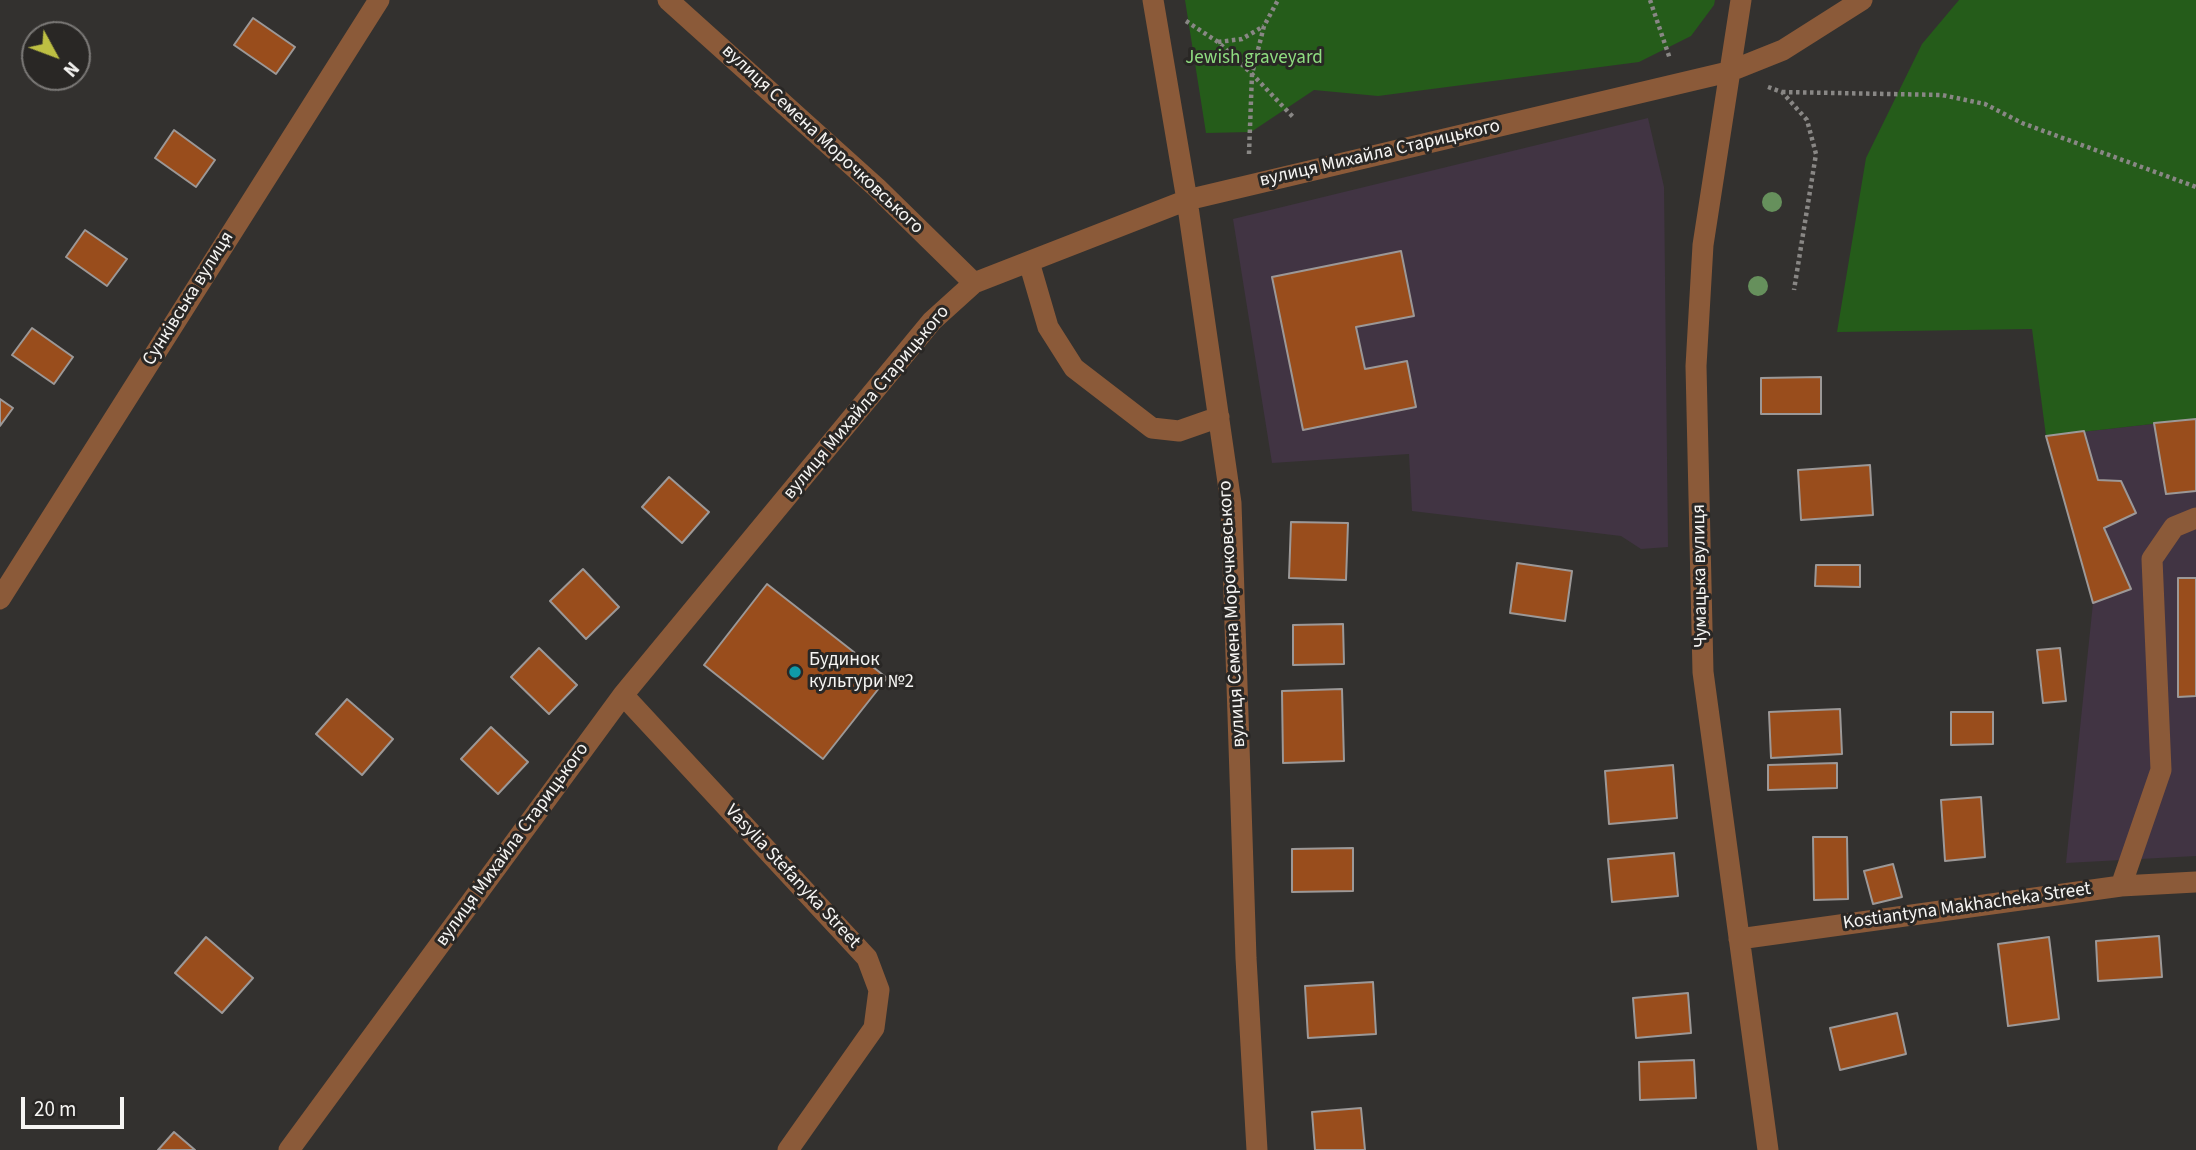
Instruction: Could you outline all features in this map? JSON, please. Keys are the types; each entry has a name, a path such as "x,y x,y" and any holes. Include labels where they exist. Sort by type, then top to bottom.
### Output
{"street":[{"name":"Сунківська вулиця","path":"0,598 379,0"},
{"name":"вулиця Семена Морочковського","path":"668,0 877,188 974,283"},
{"name":"вулиця Семена Морочковського","path":"1153,0 1187,200 1231,503 1246,958 1258,1150"},
{"name":"Чумацька вулиця","path":"1741,0 1703,244 1696,366 1703,672 1768,1150"},
{"name":"вулиця Михайла Старицького","path":"289,1150 623,695 932,321 974,283 1187,200 1728,72 1783,50 1862,0"},
{"path":"1029,262 1048,327 1074,368 1152,428 1179,431 1219,417"},
{"path":"2121,887 2161,770 2152,559 2174,527 2196,518"},
{"name":"Vasylia Stefanyka Street","path":"623,695 867,958 879,990 874,1028 788,1150"},
{"name":"Kostiantyna Makhacheka Street","path":"1739,939 2121,887 2196,882"}],"path":[{"path":"1249,154 1252,74 1264,26 1278,0"},
{"path":"1650,0 1671,64"},
{"path":"1178,16 1218,42 1294,118"},
{"path":"1218,42 1242,39 1264,26"},
{"path":"1728,72 1782,92 1942,95 1985,104 2022,123 2196,187"},
{"path":"1782,92 1807,120 1816,154 1794,290"}],"shaded area":[{"path":"1648,118 1664,187 1668,547 1641,549 1621,536 1412,511 1409,454 1272,463 1233,219"},
{"path":"2196,419 2196,856 2066,863 2093,603 2046,436"}],"green space":[{"name":"Jewish graveyard","path":"1185,0 1715,0 1691,36 1639,62 1378,96 1314,90 1251,132 1206,133"},
{"path":"1959,0 2196,0 2196,419 2046,436 2032,329 1837,332 1866,158 1922,44"}],"building":[{"path":"253,18 295,47 276,74 234,45"},
{"path":"174,130 215,160 196,187 155,158"},
{"path":"85,230 127,259 107,286 66,257"},
{"path":"1401,251 1414,316 1356,327 1365,369 1407,361 1416,407 1303,430 1272,277"},
{"path":"32,328 73,357 54,384 12,355"},
{"path":"1821,377 1821,414 1761,414 1761,378"},
{"path":"0,399 13,408 0,426"},
{"path":"2196,419 2196,491 2166,494 2154,423"},
{"path":"2084,431 2098,480 2121,481 2136,513 2104,528 2131,589 2093,603 2046,436"},
{"path":"1870,465 1873,515 1801,520 1798,470"},
{"path":"669,477 709,512 682,543 642,507"},
{"path":"1291,522 1348,523 1346,580 1289,578"},
{"path":"1517,563 1572,571 1565,621 1510,613"},
{"path":"1816,565 1860,565 1860,587 1815,586"},
{"path":"583,569 619,607 586,639 550,601"},
{"path":"2178,578 2196,578 2196,696 2178,697"},
{"name":"Будинок культури №2","path":"767,584 887,678 823,759 704,665"},
{"path":"1343,624 1344,664 1293,665 1293,625"},
{"path":"539,648 577,685 549,714 511,677"},
{"path":"2060,648 2066,701 2043,703 2037,650"},
{"path":"1342,689 1344,761 1283,763 1282,691"},
{"path":"347,699 393,739 362,775 316,734"},
{"path":"1840,709 1842,754 1771,758 1769,712"},
{"path":"1951,712 1993,712 1993,744 1951,745"},
{"path":"491,727 528,762 498,794 461,759"},
{"path":"1837,763 1837,788 1768,790 1768,765"},
{"path":"1673,765 1677,818 1609,824 1605,771"},
{"path":"1981,797 1985,857 1945,861 1941,800"},
{"path":"1813,837 1847,837 1848,899 1814,900"},
{"path":"1353,848 1353,891 1292,892 1292,849"},
{"path":"1674,853 1678,896 1612,902 1608,859"},
{"path":"1893,864 1902,897 1873,904 1864,871"},
{"path":"2159,936 2162,977 2098,981 2096,941"},
{"path":"206,937 253,978 222,1013 175,973"},
{"path":"2049,937 2059,1019 2008,1026 1998,944"},
{"path":"1373,982 1376,1034 1308,1038 1305,986"},
{"path":"1688,993 1691,1033 1636,1038 1633,998"},
{"path":"1897,1013 1906,1054 1840,1070 1830,1028"},
{"path":"1694,1060 1696,1098 1640,1100 1639,1062"},
{"path":"1361,1108 1365,1150 1315,1150 1312,1112"},
{"path":"174,1132 195,1150 158,1150"}],"place":[{"name":"Будинок культури №2","path":"795,672"}]}
